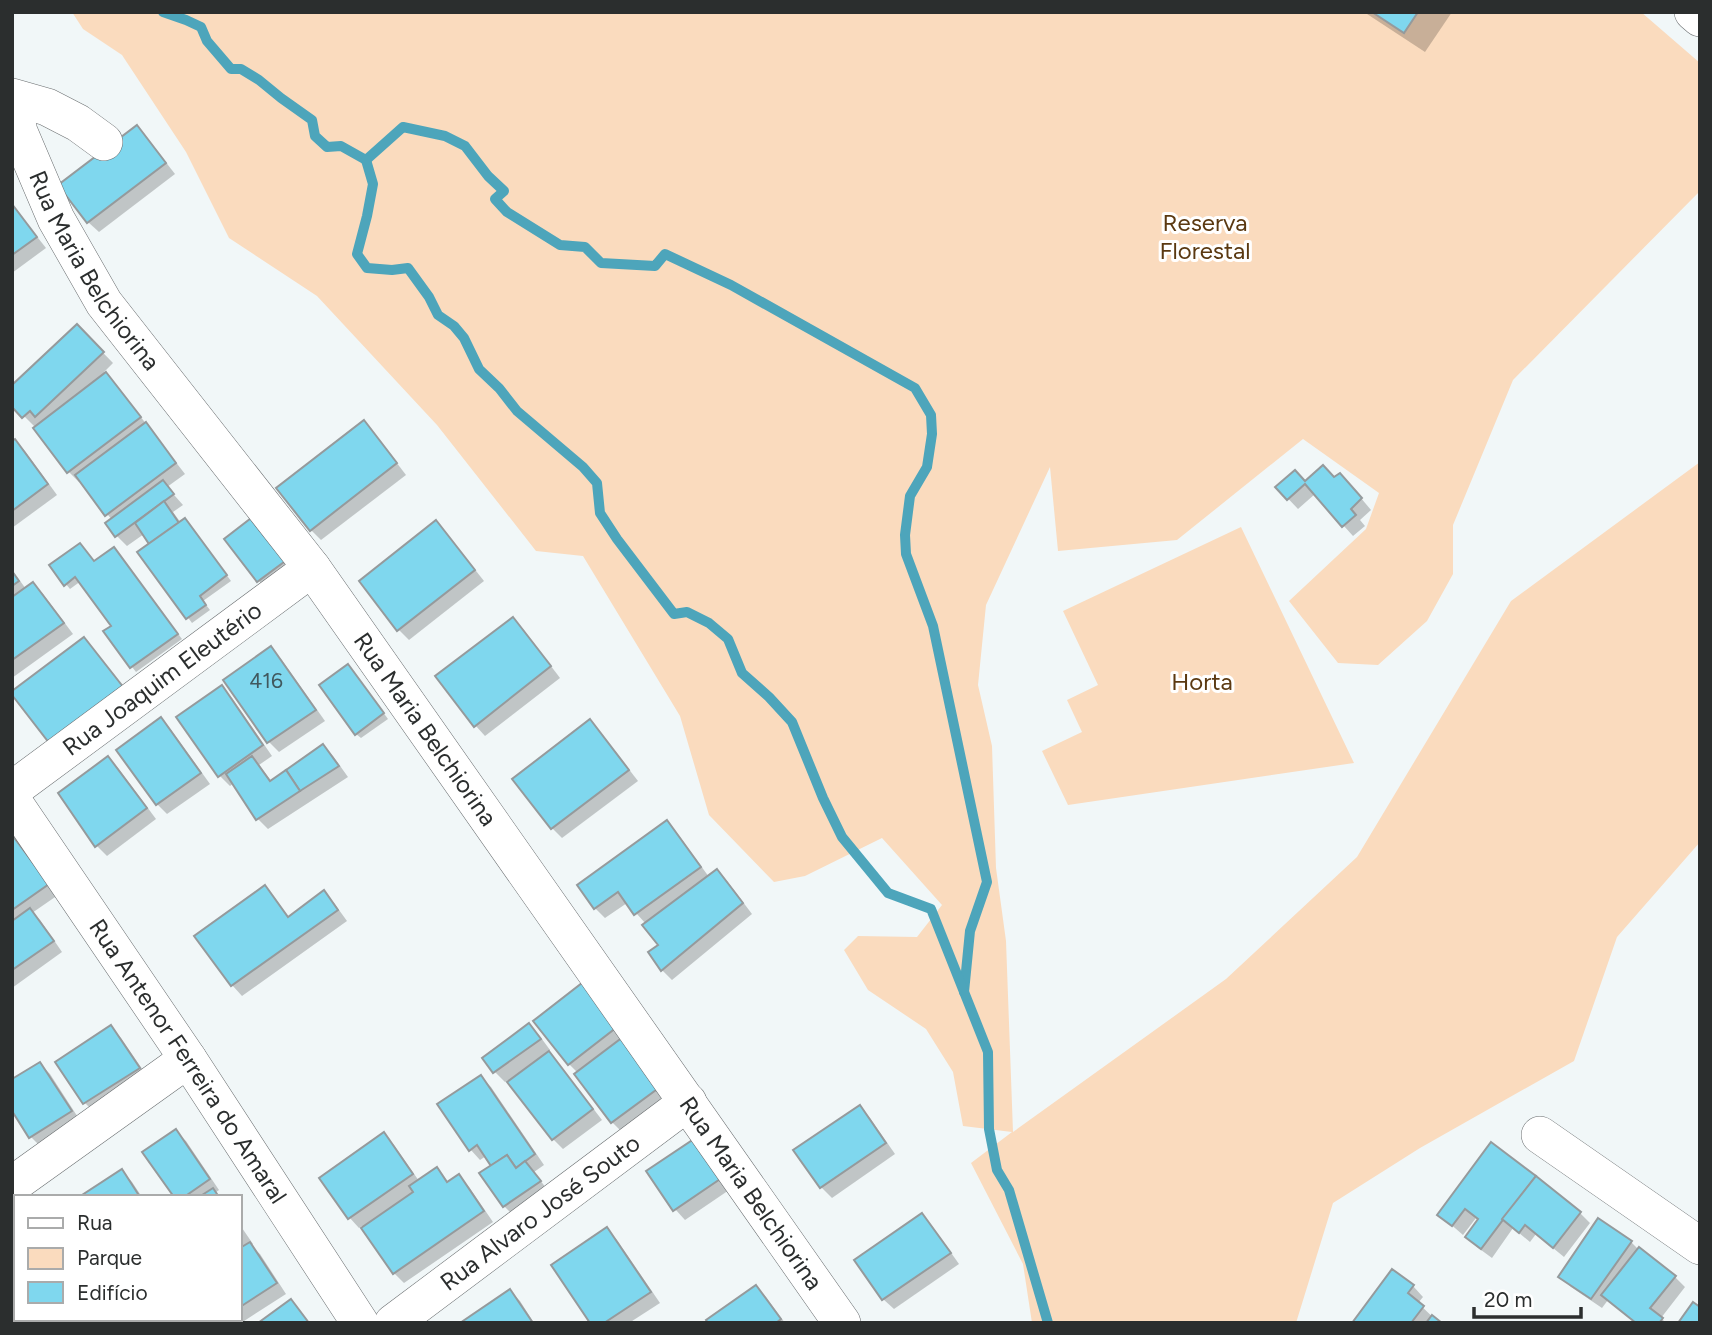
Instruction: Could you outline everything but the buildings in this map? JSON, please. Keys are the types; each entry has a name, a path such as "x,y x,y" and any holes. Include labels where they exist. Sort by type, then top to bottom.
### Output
{"street":[{"path":"1693,12 1700,18"},
{"path":"14,110 47,107 78,122 104,142"},
{"name":"Rua Maria Belchiorina","path":"14,110 56,219 104,303 312,568 842,1323"},
{"name":"Rua Joaquim Eleutério","path":"12,790 312,568"},
{"name":"Rua Antenor Ferreira do Amaral","path":"12,800 188,1059 360,1323"},
{"path":"12,1185 188,1059"},
{"name":"Rua Alvaro José Souto","path":"393,1323 688,1102"},
{"path":"1540,1135 1700,1246"}],"green space":[{"name":"Reserva Florestal","path":"72,12 1641,12 1700,63 1700,191 1513,380 1453,525 1453,574 1427,621 1378,665 1338,663 1289,601 1366,529 1379,493 1303,439 1177,540 1058,551 1050,467 986,605 978,685 992,746 996,868 1006,941 1013,1132 1226,979 1357,857 1511,601 1700,462 1700,842 1617,937 1574,1061 1420,1148 1333,1203 1296,1323 1032,1323 1023,1264 971,1163 1012,1132 963,1126 953,1072 926,1029 868,990 844,950 858,936 917,937 942,905 882,838 805,876 774,882 709,815 680,716 583,556 536,551 437,425 317,296 229,238 186,152 122,55 83,29"},
{"name":"Horta","path":"1241,527 1354,763 1068,805 1042,751 1082,732 1067,700 1098,685 1063,611"}],"waterway":[{"path":"163,12 201,27 207,41 231,69 241,69 259,80 312,120 315,136 327,147 341,146 366,160 403,127 445,136 465,146 488,176 504,191 495,199 507,212 560,245 585,247 601,263 655,266 665,254 731,285 915,388 931,415 932,434 927,467 910,496 905,535 906,554 933,626 987,882 970,931 964,992"},
{"path":"366,160 373,184 357,254 367,268 408,268 438,315 454,326 464,338 479,369 517,411 583,467 597,483 600,513 674,614 687,612 709,623 728,639 742,673 792,722 842,837 888,893 931,909 988,1052 989,1129 997,1170 1009,1190 1048,1323"}]}
